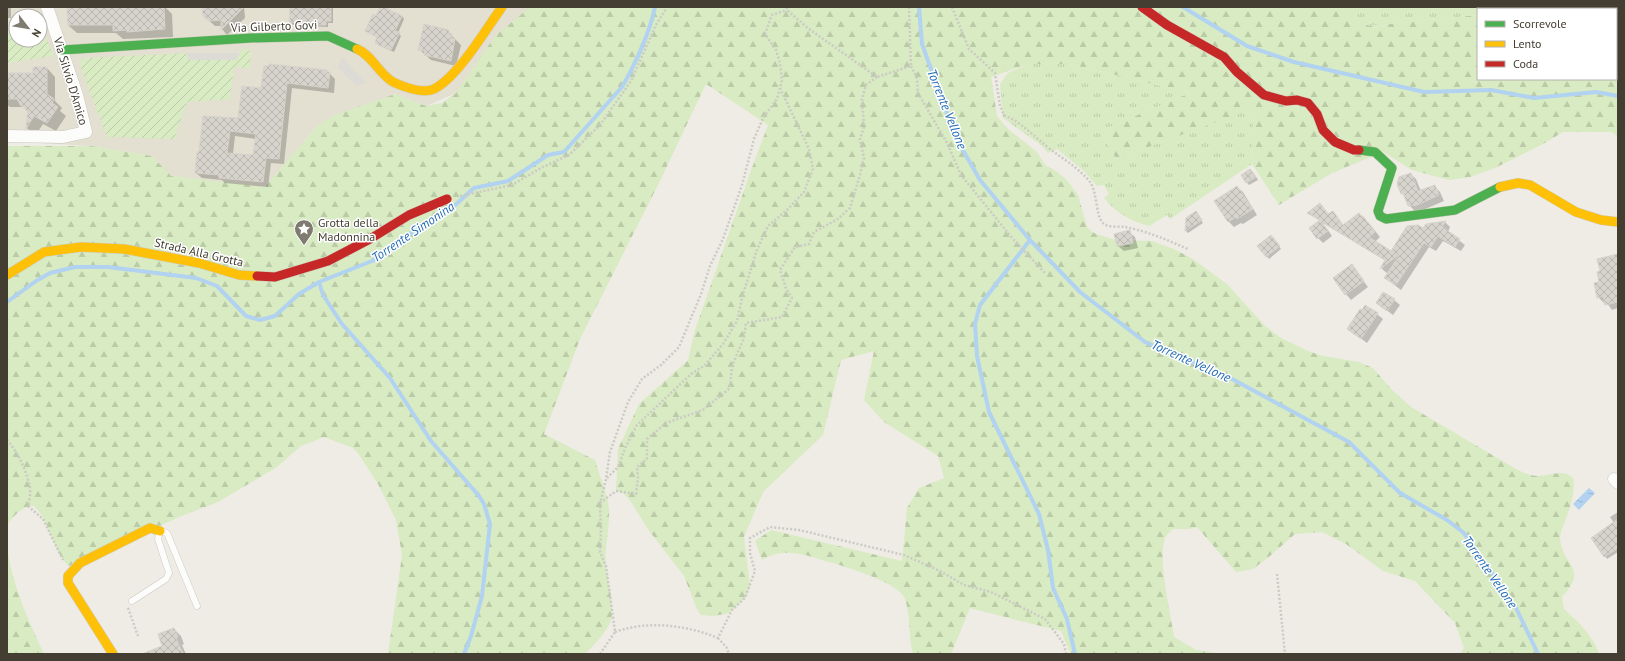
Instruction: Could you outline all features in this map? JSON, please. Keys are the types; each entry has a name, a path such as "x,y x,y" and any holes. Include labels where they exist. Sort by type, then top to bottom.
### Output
{"street":[{"name":"Via Silvio D'Amico","path":"7,136 62,137 86,132 77,95 46,7"},
{"name":"Via Gilberto Govi","path":"62,50 251,38 328,36 360,50 392,81 406,87 424,91 434,89 446,80 464,62 502,7"},
{"path":"1142,7 1167,25 1224,57 1238,72 1264,95 1286,101 1297,100 1308,104 1317,114 1322,130 1335,142 1354,150 1375,152 1392,168 1378,212 1380,216 1386,219 1455,210 1499,188 1518,182 1530,185 1576,212 1601,220 1618,222"},
{"name":"Strada Alla Grotta","path":"7,274 44,252 81,247 124,249 199,263 239,275 275,277 328,261 370,239 409,215 447,199"},
{"path":"112,654 68,583 68,576 80,563 150,528 160,531"}],"lane":[{"path":"132,601 166,579 169,574 158,539 160,531 167,533 197,606"}],"path":[{"path":"447,199 512,185 541,168 569,155 600,124 631,81 656,25 667,7"},
{"path":"909,7 911,66 917,78 918,92 947,143 961,175 1009,234 1046,274"},
{"path":"952,7 969,49 995,73 1000,106 1004,115 1022,125 1080,172 1090,182 1094,190 1099,216 1102,221 1110,226 1145,231 1188,249"},
{"path":"615,632 606,566 600,552 600,504 610,452 628,402 642,379 661,365 679,347 701,294 710,266 723,239 742,185 754,139 763,118 777,99 782,80 780,63 776,50 765,34 772,15 787,9 809,29 877,77"},
{"path":"600,504 616,491 636,494 638,478 637,467 647,459 647,439 666,423 703,410 730,388 732,366 744,338 746,323 782,317 792,298 786,288 780,270 795,247 809,244 814,232 838,219 850,208 864,158 860,139 864,127 862,99 866,85 877,77 911,66"},
{"path":"606,479 618,467 626,446 637,425 691,374 705,366 723,344 737,321 743,294 757,250 768,226 787,210 804,192 813,169 809,149 780,88"},
{"path":"7,440 13,447 30,489 28,506 43,519 63,560 68,576"},
{"path":"718,638 732,610 745,598 755,571 750,553 750,538 770,527 799,530 904,555 940,571 964,585 991,592 1045,619 1064,644 1066,654"},
{"path":"1277,574 1285,654"},
{"path":"132,601 127,608 138,636"},
{"path":"600,654 615,632 630,626 648,625 698,630 718,638 727,648 729,654"}],"shaded area":[{"path":"7,7 532,7 456,93 426,106 395,94 316,127 265,188 170,176 152,156 91,146 7,141"},
{"path":"186,53 240,53 236,60 189,60"},
{"path":"342,57 366,83 357,86 338,68"}],"green space":[{"path":"530,7 1338,7 1361,23 1370,26 1477,15 1477,80 1617,80 1617,8 1538,7 1618,7 1618,136 1611,132 1563,132 1543,144 1495,168 1470,177 1449,180 1412,170 1383,152 1332,173 1279,205 1252,164 1254,108 1116,159 1100,131 1190,93 1070,64 1028,64 991,77 997,116 1008,129 1037,152 1045,165 1066,179 1078,195 1087,227 1091,231 1116,240 1152,241 1174,249 1193,259 1228,285 1264,325 1281,338 1308,351 1323,356 1359,362 1373,368 1391,389 1411,407 1522,472 1538,476 1565,473 1573,478 1573,495 1561,531 1560,539 1565,556 1572,567 1574,579 1562,597 1564,609 1580,624 1593,640 1599,654 1460,654 1464,648 1455,623 1415,581 1383,571 1346,544 1322,532 1295,534 1253,569 1236,572 1197,527 1189,529 1173,529 1166,536 1163,545 1163,570 1174,637 1196,650 1225,654 1071,654 1061,631 970,608 951,654 913,654 910,640 907,606 905,599 900,592 890,585 861,572 805,555 783,553 773,555 762,560 755,541 771,530 902,561 907,508 919,488 944,478 938,456 884,422 864,400 874,351 841,360 823,435 763,492 744,537 750,586 745,598 729,613 714,616 701,615 697,609 684,576 650,532 629,499 623,493 616,491 618,449 639,404 688,360 695,330 768,125 706,84 659,183 580,339 544,434 595,460 608,504 609,517 606,558 612,615 609,625 603,634 585,654 388,654 402,555 396,520 378,484 358,453 353,448 324,437 301,446 277,467 218,502 184,515 69,566 63,560 44,520 34,506 30,506 18,512 7,526 7,146 91,146 152,156 171,176 265,187 316,127 335,115 395,94 426,106 442,103 456,93 495,36"},
{"path":"1337,7 1538,7 1477,8 1477,15 1370,26 1361,23"},
{"path":"7,33 8,48 48,48 48,43 54,56 7,63"},
{"path":"247,48 251,54 250,68 234,67 230,99 187,102 174,139 107,137 79,63 84,58 186,53 189,60 236,60 242,49"},
{"path":"1028,64 1070,64 1190,93 1100,131 1116,159 1254,107 1252,164 1170,219 1167,215 1149,226 1136,222 1124,216 1104,198 1109,194 1104,185 1097,186 1084,171 1057,149 1048,153 1041,145 1003,118 1000,84 1008,73"},
{"path":"7,546 9,560 17,588 44,654 7,654"}],"water":[{"path":"1589,488 1595,493 1579,510 1573,504"}],"building":[{"path":"67,7 164,7 165,29 127,32 127,30 113,31 113,25 68,25"},
{"path":"202,7 244,7 221,30 221,20 209,21 203,16"},
{"path":"290,7 331,7 331,21 326,21 326,25 309,25 309,23 289,22"},
{"path":"380,7 384,7 402,16 395,31 400,32 391,50 375,43 377,37 365,31 373,14 376,16"},
{"path":"424,24 449,30 449,33 452,34 451,38 455,39 451,61 424,55 425,51 418,50"},
{"path":"269,64 327,70 327,72 330,72 328,88 287,83 279,159 266,158 263,182 219,178 219,175 195,173 203,116 238,118 242,86 261,88 264,66 268,66","holes":["230,131 256,134 253,155 227,153"]},
{"path":"33,67 47,67 47,94 54,99 52,103 58,107 47,123 34,116 26,129 28,109 21,106 17,99 7,99 7,73 33,73"},
{"path":"1250,169 1256,177 1246,183 1241,175"},
{"path":"1411,173 1418,191 1435,185 1439,195 1417,205 1408,206 1403,193 1401,194 1397,184 1399,177"},
{"path":"1237,186 1253,209 1237,219 1236,217 1228,222 1214,201"},
{"path":"1320,203 1328,214 1333,211 1343,225 1359,213 1375,232 1369,237 1391,251 1407,226 1418,225 1423,228 1426,224 1446,221 1442,227 1460,239 1455,247 1438,236 1431,247 1424,243 1396,285 1384,278 1400,254 1380,269 1385,260 1321,221 1328,231 1317,239 1309,228 1320,220 1307,213"},
{"path":"1196,211 1202,220 1185,231 1186,218"},
{"path":"1130,230 1133,243 1117,246 1114,234"},
{"path":"1271,235 1280,246 1266,257 1257,246"},
{"path":"1618,254 1618,302 1605,305 1603,296 1597,298 1594,283 1599,282 1597,272 1600,271 1597,259"},
{"path":"1352,264 1364,281 1345,295 1333,278"},
{"path":"1383,292 1395,299 1387,311 1376,303"},
{"path":"1365,305 1378,313 1361,339 1347,329 1360,309 1362,310"},
{"path":"1618,519 1618,548 1604,557 1591,538"},
{"path":"174,628 178,637 176,638 183,654 142,654 162,646 158,634"}],"waterway":[{"name":"Torrente Simonina","path":"464,654 471,636 482,596 490,524 484,504 479,496 431,441 390,378 342,324 323,295 319,282 372,261 421,226 453,207 474,188 508,181 548,155 564,152 622,87 642,48 650,27 655,7"},
{"name":"Torrente Vellone","path":"919,7 922,44 956,138 980,180 1030,240 1080,292 1145,342 1234,380 1349,442 1400,493 1447,520 1464,533 1516,608 1538,654"},
{"path":"1183,7 1247,46 1294,62 1424,92 1491,90 1534,98 1596,92 1618,96"},
{"path":"1030,240 980,305 975,324 977,356 989,412 1039,514 1048,550 1053,588 1067,619 1075,654"},
{"path":"7,302 50,273 75,267 108,267 196,278 217,286 246,316 260,320 275,316 299,294 319,282"}],"traffic: fast":[{"path":"62,50 251,38 328,36 357,49"},
{"path":"1359,150 1375,152 1392,168 1378,211 1380,216 1386,219 1455,210 1500,187"}],"traffic: slow":[{"path":"357,49 367,56 388,79 393,82 402,86 424,91 434,89 443,83 462,64 502,7"},
{"path":"1500,187 1518,183 1530,185 1576,212 1601,220 1618,222"},
{"path":"7,275 44,252 81,247 124,249 199,263 239,275 257,276"},
{"path":"113,654 68,583 68,576 80,563 150,528 160,531"}],"traffic: jam":[{"path":"1142,7 1167,25 1224,57 1237,72 1264,95 1286,101 1297,100 1308,103 1317,114 1323,130 1335,142 1354,150 1359,150"},
{"path":"257,276 275,277 328,261 370,239 409,215 447,199"}],"place":[{"name":"Grotta della Madonnina","path":"304,246"}]}
